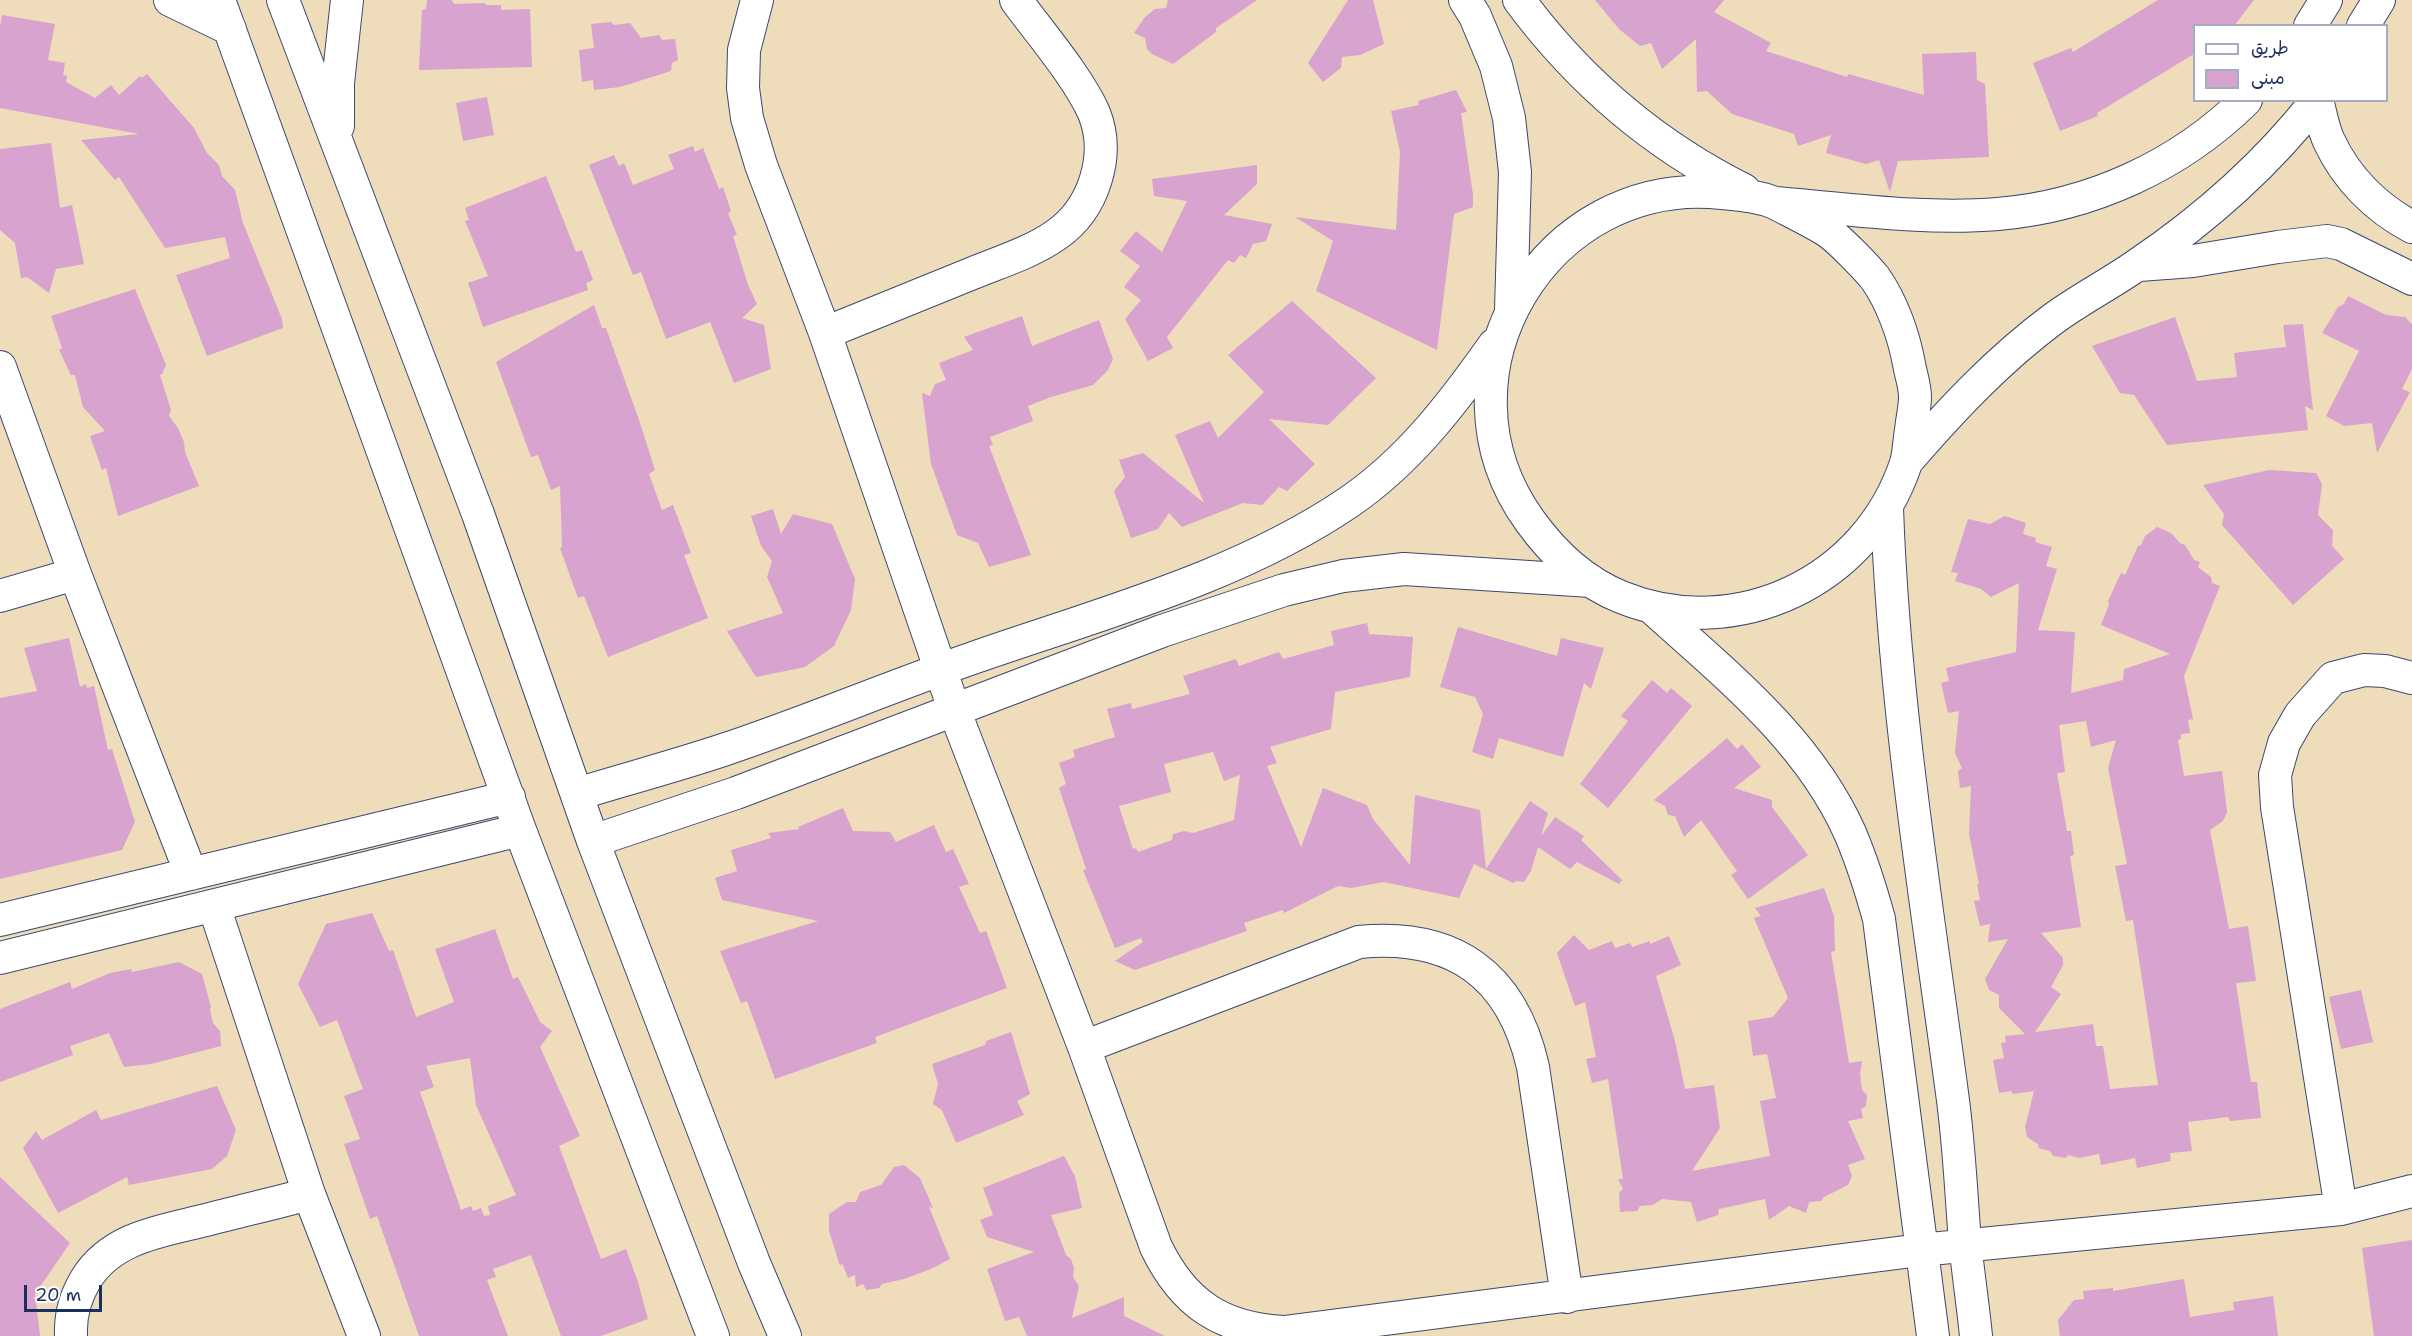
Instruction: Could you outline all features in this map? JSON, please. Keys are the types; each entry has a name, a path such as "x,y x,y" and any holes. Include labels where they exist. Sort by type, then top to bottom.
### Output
{"street":[{"path":"170,0 224,14 520,830 713,1336"},
{"path":"283,0 478,514 593,841 754,1263 785,1336"},
{"path":"337,142 339,83 347,0"},
{"path":"757,0 744,50 743,88 747,118 761,165 825,333 955,712 1084,1047 1156,1246 1166,1268 1188,1295 1216,1316 1238,1326 1261,1331 1284,1332 1920,1250 2341,1209 2412,1191"},
{"path":"825,333 1008,258 1056,235 1076,216 1091,194 1099,168 1100,141 1094,114 1082,90 1016,0"},
{"path":"1465,0 1475,16 1496,66 1509,118 1515,172 1505,324 1490,392 1496,448 1515,501 1548,546 1591,581 1620,596 1651,607 1705,614 1760,606 1810,584 1854,551 1887,508 1907,461 1915,398 1904,335 1875,279 1831,233 1688,159 1623,111 1565,56 1519,0"},
{"path":"2311,24 2326,0"},
{"path":"2364,24 2379,0"},
{"path":"577,794 722,750 940,669 1148,597 1257,555 1306,530 1352,500 1395,465 1433,426 1505,324 1543,262 1586,224 1638,200 1695,190 1767,200 1919,214 1987,214 2036,208 2083,197 2126,183 2203,139 2244,102"},
{"path":"1907,461 1951,411 2001,361 2054,318 2138,265 2209,211 2266,160 2315,102"},
{"path":"2318,102 2328,140 2343,168 2367,196 2412,227"},
{"path":"2138,265 2193,261 2327,241 2341,244 2412,279"},
{"path":"0,366 75,574 191,874"},
{"path":"1887,508 1896,668 1952,1096 1965,1246 1976,1336"},
{"path":"593,841 736,793 955,712 1162,631 1284,590 1343,576 1404,569 1591,581"},
{"path":"0,596 75,574"},
{"path":"1651,607 1770,716 1800,751 1827,790 1849,831 1866,874 1879,920 1920,1250 1933,1336"},
{"path":"2341,1209 2279,819 2275,776 2284,743 2300,715 2333,678 2364,670 2412,678"},
{"path":"0,920 509,797"},
{"path":"0,958 520,830"},
{"path":"214,906 309,1194 364,1336"},
{"path":"1084,1047 1359,942 1389,939 1419,942 1448,951 1473,966 1496,986 1514,1011 1526,1038 1535,1079 1567,1297"},
{"path":"71,1336 70,1320 78,1292 94,1267 116,1248 142,1236 309,1194"}],"building":[{"path":"427,0 452,0 454,4 501,5 501,10 530,9 532,67 419,70 422,10 426,9"},
{"path":"1168,0 1257,0 1216,28 1216,32 1173,64 1152,54 1147,49 1145,38 1134,33 1145,17 1155,9 1166,8"},
{"path":"1348,0 1373,0 1384,44 1360,55 1342,57 1341,68 1323,82 1308,63"},
{"path":"1595,0 1724,0 1714,12 1771,43 1766,51 1847,77 1848,74 1924,95 1922,54 1976,52 1977,80 1985,84 1989,157 1898,161 1890,192 1879,160 1866,164 1826,153 1831,135 1798,146 1794,134 1732,114 1707,91 1697,92 1696,39 1662,69 1651,43 1640,46 1619,29"},
{"path":"2158,0 2254,0 2236,24 2193,24 2193,55 2097,113 2098,116 2060,131 2033,63 2071,48 2073,52"},
{"path":"2,15 55,24 48,60 65,63 63,75 67,76 66,82 95,98 111,85 119,95 140,76 142,78 147,74 194,128 207,153 219,165 222,176 235,190 243,223 282,319 283,328 207,356 176,275 230,258 225,237 165,248 119,177 115,180 81,140 139,134 0,108"},
{"path":"611,22 614,25 630,23 641,38 659,35 662,40 675,39 678,60 672,63 671,71 620,87 594,90 593,80 582,82 579,50 594,48 591,24"},
{"path":"1456,90 1467,112 1461,113 1473,207 1454,214 1437,350 1316,291 1333,241 1295,217 1396,230 1400,152 1391,111 1419,105 1418,101"},
{"path":"487,97 494,135 463,141 456,103"},
{"path":"51,143 60,208 72,205 84,264 56,269 49,293 27,277 21,278 15,243 0,230 0,149"},
{"path":"693,146 695,152 703,148 719,189 723,187 731,211 728,213 737,235 733,236 748,285 757,304 742,318 764,325 771,369 734,383 710,322 666,339 641,272 633,275 589,165 614,155 619,166 624,163 633,185 674,169 668,155"},
{"path":"1257,165 1257,184 1224,215 1272,224 1266,241 1253,244 1246,258 1240,255 1234,263 1228,260 1167,337 1173,348 1148,361 1125,319 1141,300 1124,287 1140,266 1120,251 1136,231 1162,252 1187,201 1154,196 1152,179"},
{"path":"546,176 576,252 582,250 593,280 586,283 588,290 483,327 468,283 488,276 465,221 469,220 465,208"},
{"path":"135,289 166,365 160,375 171,410 169,416 184,442 185,452 199,486 118,516 106,468 102,470 90,436 105,431 83,407 75,375 71,375 59,350 62,348 51,316"},
{"path":"2348,296 2386,315 2405,317 2412,324 2412,369 2402,389 2410,392 2377,453 2372,423 2344,426 2326,416 2359,351 2322,333 2338,307 2344,304"},
{"path":"1292,301 1376,378 1328,425 1269,419 1315,464 1287,491 1279,487 1262,505 1243,503 1182,527 1169,513 1158,529 1131,538 1114,491 1125,477 1119,460 1143,453 1204,503 1175,435 1210,421 1218,438 1264,392 1228,355"},
{"path":"594,305 602,328 606,328 639,420 655,470 649,474 662,510 673,505 691,553 684,555 708,618 608,657 584,596 578,598 560,548 562,547 560,486 551,490 538,455 531,457 496,362"},
{"path":"1022,316 1032,346 1099,320 1113,359 1108,370 1093,385 1028,406 1033,421 990,437 993,445 989,446 1031,555 989,567 978,543 957,535 931,464 922,393 930,396 935,384 946,380 939,363 973,350 964,337"},
{"path":"2175,317 2197,381 2237,377 2234,353 2286,347 2283,325 2303,324 2313,410 2305,406 2308,430 2167,445 2134,395 2120,393 2092,346"},
{"path":"2269,470 2316,473 2322,484 2318,515 2333,530 2332,546 2344,559 2293,605 2222,525 2224,514 2203,485"},
{"path":"773,509 781,534 793,514 832,524 855,579 851,610 834,646 805,667 756,677 727,631 783,613 767,577 772,561 761,546 751,516"},
{"path":"2005,516 2026,523 2023,534 2036,538 2035,542 2052,547 2046,566 2057,569 2038,630 2075,632 2071,693 2123,680 2124,669 2170,654 2101,625 2109,605 2108,601 2121,573 2125,575 2138,546 2141,545 2145,536 2157,527 2171,533 2185,545 2194,560 2200,562 2198,567 2211,577 2212,583 2220,586 2184,676 2193,719 2188,720 2190,733 2181,734 2181,739 2178,740 2184,776 2222,771 2227,812 2223,821 2210,830 2229,929 2248,926 2256,981 2236,983 2251,1082 2257,1082 2261,1118 2230,1121 2228,1117 2188,1122 2192,1151 2170,1153 2171,1161 2137,1168 2135,1158 2101,1165 2099,1154 2079,1158 2068,1155 2066,1158 2053,1156 2050,1151 2038,1148 2039,1145 2027,1137 2025,1127 2034,1091 1999,1093 1993,1060 2004,1058 2001,1043 2006,1042 2005,1036 2025,1034 1999,1008 1999,995 1989,990 1985,979 2008,939 1988,942 1990,924 1980,926 1974,901 1980,900 1977,884 1979,884 1969,834 1971,786 1960,788 1958,771 1962,768 1955,753 1959,711 1948,713 1941,683 1949,681 1946,668 2016,652 2019,583 1991,597 1981,589 1955,581 1958,573 1951,572 1968,519 1990,524","holes":["2086,721 2091,747 2116,740 2108,768 2127,864 2115,866 2126,921 2133,920 2158,1085 2110,1089 2103,1046 2096,1046 2093,1024 2035,1032 2061,994 2051,987 2063,965 2063,958 2041,933 2081,927 2070,856 2074,855 2071,831 2067,831 2057,773 2065,772 2059,725"]},
{"path":"1367,623 1369,634 1413,637 1410,677 1335,692 1331,729 1270,747 1277,763 1267,766 1301,847 1323,788 1367,805 1373,819 1410,865 1415,795 1480,810 1486,869 1530,801 1548,813 1541,836 1555,817 1584,836 1581,840 1622,880 1619,884 1577,862 1570,869 1538,847 1531,871 1524,882 1513,883 1474,864 1459,898 1384,882 1351,888 1338,886 1284,913 1283,910 1244,923 1247,931 1135,970 1115,961 1143,942 1141,938 1115,948 1083,870 1086,869 1059,788 1066,784 1059,763 1075,757 1073,750 1115,737 1107,709 1131,703 1132,709 1190,694 1183,676 1236,659 1239,666 1279,652 1283,659 1334,645 1331,631","holes":["1213,752 1224,781 1240,775 1234,820 1193,833 1184,831 1173,834 1172,840 1138,852 1136,848 1133,849 1119,806 1171,792 1164,764"]},
{"path":"1458,627 1557,656 1561,638 1604,648 1591,689 1584,683 1563,757 1499,738 1493,759 1472,752 1483,714 1475,697 1440,687"},
{"path":"69,638 80,687 86,684 87,688 94,686 108,750 112,749 135,822 122,850 0,879 0,698 37,691 24,648"},
{"path":"1652,680 1667,693 1671,688 1692,706 1608,808 1580,784 1628,721 1621,716"},
{"path":"1727,738 1737,749 1742,744 1761,767 1734,788 1772,800 1772,807 1808,855 1748,899 1731,875 1737,871 1701,820 1684,837 1675,816 1668,815 1665,806 1654,800"},
{"path":"843,808 853,831 890,832 896,842 934,825 946,852 953,849 969,884 959,887 980,933 986,931 1007,988 875,1037 877,1043 775,1079 747,1001 741,1003 720,951 818,921 722,900 715,878 737,871 731,850 771,838 768,833 799,829 798,827"},
{"path":"1824,888 1834,916 1835,951 1831,952 1849,1063 1862,1061 1860,1074 1862,1090 1867,1095 1866,1106 1861,1109 1863,1118 1848,1121 1865,1159 1848,1165 1852,1176 1848,1185 1824,1197 1821,1201 1809,1202 1806,1213 1789,1206 1769,1220 1765,1199 1719,1209 1718,1215 1697,1222 1691,1202 1662,1199 1653,1205 1640,1206 1637,1211 1620,1212 1619,1193 1623,1189 1618,1179 1623,1179 1608,1079 1592,1083 1586,1059 1596,1057 1585,1002 1575,1006 1557,953 1574,935 1589,950 1612,941 1615,948 1630,943 1632,947 1650,941 1650,944 1669,936 1681,965 1656,976 1675,1041 1685,1089 1714,1085 1720,1128 1692,1171 1770,1156 1760,1101 1776,1098 1767,1054 1753,1056 1748,1021 1773,1017 1788,998 1754,918 1761,916 1755,908"},
{"path":"372,913 389,951 393,950 416,1017 454,1002 435,949 495,929 513,979 518,977 540,1022 552,1031 540,1047 580,1136 559,1146 601,1259 626,1249 648,1319 601,1336 561,1336 531,1255 493,1269 496,1277 487,1280 508,1336 419,1336 377,1216 370,1219 344,1144 360,1139 344,1096 363,1089 337,1020 320,1027 298,984 326,924","holes":["470,1058 476,1105 516,1195 488,1206 490,1215 484,1216 481,1208 473,1211 471,1206 461,1210 420,1092 434,1087 426,1066"]},
{"path":"179,962 202,974 213,1023 220,1031 221,1046 151,1064 124,1067 109,1033 70,1046 73,1055 0,1082 0,1009 70,982 72,989 110,973 131,969 132,972"},
{"path":"2361,990 2373,1042 2341,1049 2329,997"},
{"path":"1011,1032 1030,1094 1017,1101 1024,1115 956,1143 942,1110 933,1104 938,1084 932,1064 985,1045 986,1041"},
{"path":"217,1086 236,1130 227,1156 212,1169 129,1185 127,1177 58,1213 23,1148 36,1131 42,1140 96,1110 101,1120"},
{"path":"1064,1156 1075,1176 1082,1208 1051,1215 1066,1255 1071,1259 1074,1268 1073,1277 1079,1286 1072,1318 1124,1297 1124,1316 1165,1336 1027,1336 1019,1317 1005,1321 987,1269 1034,1252 987,1237 980,1220 993,1215 983,1188"},
{"path":"904,1165 920,1178 950,1259 904,1279 882,1284 879,1288 866,1290 863,1284 856,1287 855,1275 848,1278 842,1263 840,1266 829,1231 829,1214 847,1202 856,1202 860,1192 881,1185 894,1167"},
{"path":"0,1177 70,1243 35,1294 40,1336 0,1336"},
{"path":"2412,1240 2412,1336 2374,1336 2362,1248"},
{"path":"2184,1279 2190,1317 2234,1310 2233,1302 2273,1296 2278,1336 2060,1336 2058,1320 2074,1300 2084,1299 2083,1291 2113,1288 2113,1291"}]}
